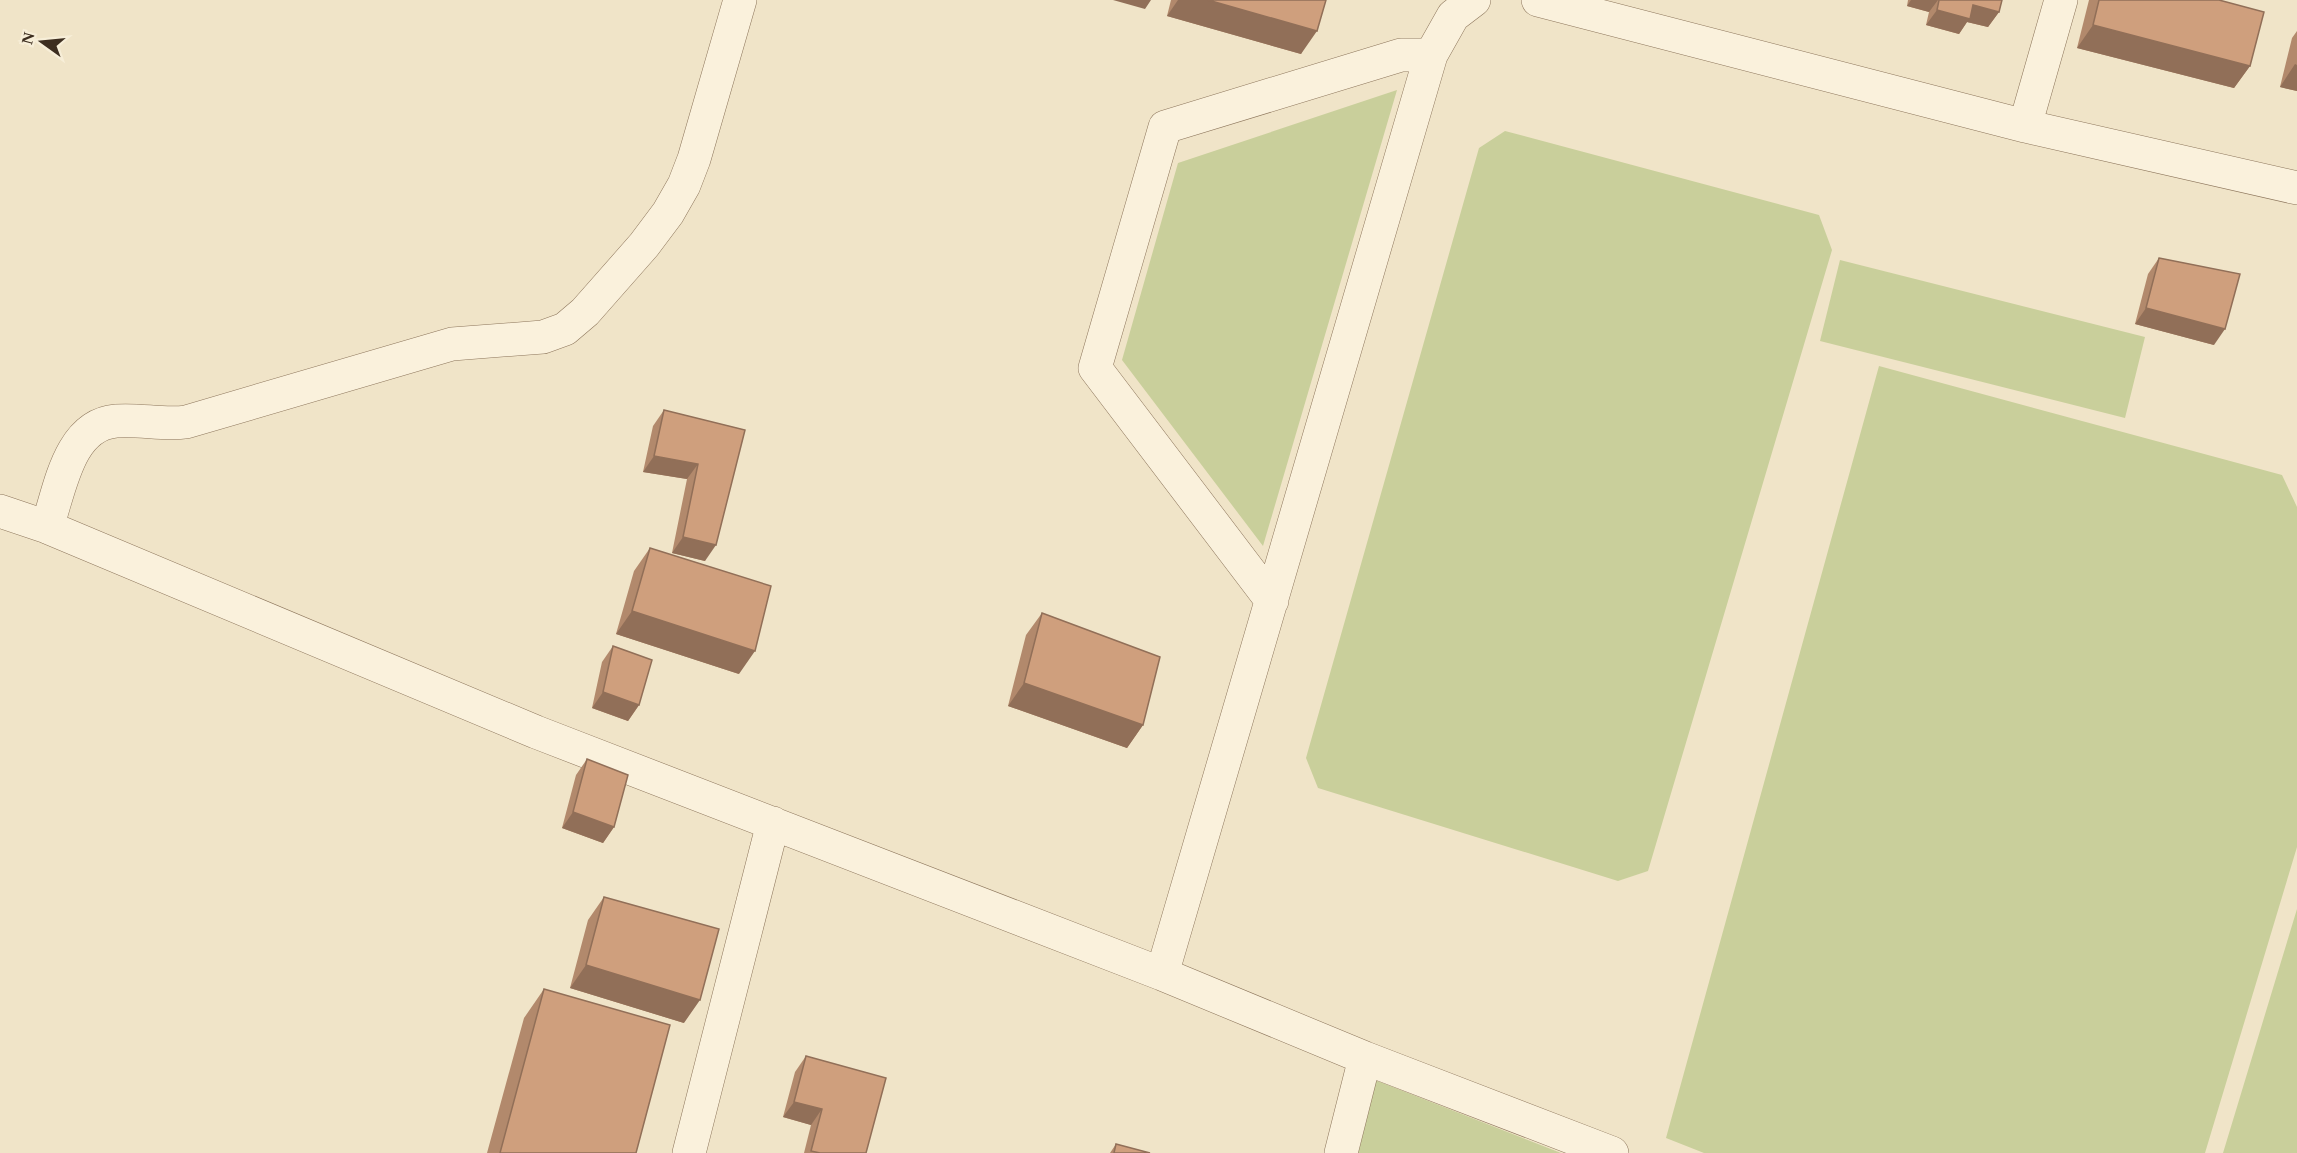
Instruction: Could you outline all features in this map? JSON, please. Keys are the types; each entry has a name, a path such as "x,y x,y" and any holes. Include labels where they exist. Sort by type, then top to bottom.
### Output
{"street":[{"path":"47,527 72,454 82,437 97,426 116,421 162,424 186,422 452,344 543,337 564,329 585,312 644,244 668,213 684,185 740,0"},
{"path":"1538,0 2025,126 2297,188"},
{"path":"2025,126 2061,0"},
{"path":"1162,974 1431,55 1461,5"},
{"path":"1272,601 1095,368 1165,126 1401,54 1431,55"},
{"path":"0,511 47,527 536,732 1162,974 1365,1059 1612,1153"},
{"path":"689,1153 773,823"},
{"path":"1341,1153 1365,1059"}],"green space":[{"path":"1397,90 1263,546 1122,360 1178,163"},
{"path":"1505,131 1819,215 1832,250 1648,871 1618,881 1318,788 1306,758 1479,148"},
{"path":"1840,260 2145,337 2125,418 1820,341"},
{"path":"1879,366 2282,475 2297,507 2297,847 2205,1153 1704,1153 1666,1138"},
{"path":"2297,909 2297,1153 2223,1153"},
{"path":"1375,1080 1561,1153 1356,1153"}],"building":[{"path":"1208,0 1326,0 1317,31"},
{"path":"1939,0 2002,0 1999,12 1973,5 1970,19 1937,10"},
{"path":"2099,0 2219,0 2264,12 2250,66 2093,25"},
{"path":"2159,258 2240,274 2225,329 2146,308"},
{"path":"664,410 745,430 716,545 683,537 698,464 654,456"},
{"path":"650,548 771,586 755,651 632,611"},
{"path":"1042,613 1160,657 1143,725 1024,683"},
{"path":"613,646 652,660 639,705 603,692"},
{"path":"587,759 628,775 614,827 573,812"},
{"path":"604,897 719,929 700,1000 586,965"},
{"path":"544,989 670,1025 636,1153 500,1153"},
{"path":"806,1056 886,1078 866,1153 811,1151 822,1109 794,1102"},
{"path":"1116,1144 1150,1153 1114,1153"}]}
